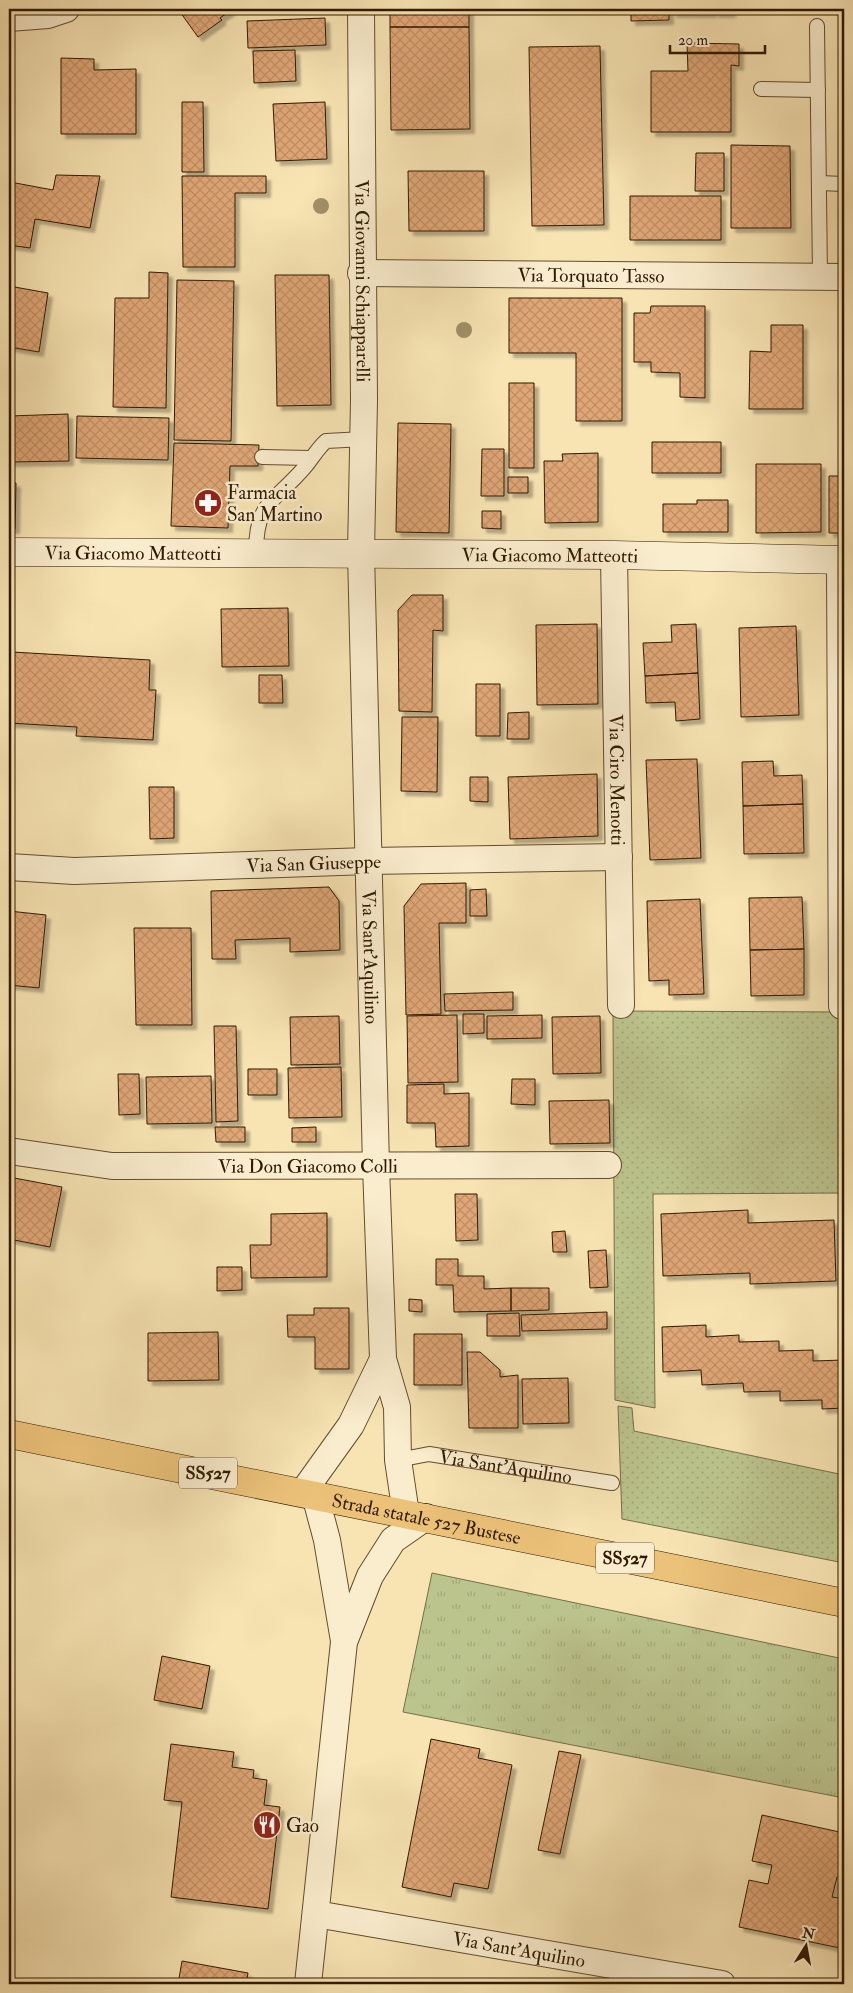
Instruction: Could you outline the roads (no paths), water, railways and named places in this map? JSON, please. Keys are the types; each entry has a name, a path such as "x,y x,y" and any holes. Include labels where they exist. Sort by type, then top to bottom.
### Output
{"main road":[{"name":"Strada statale 527 Bustese","path":"9,1434 309,1493 844,1603"}],"street":[{"path":"9,18 48,14 66,9"},
{"name":"Via Giovanni Schiapparelli","path":"361,9 361,273 364,438 361,553"},
{"name":"Via Torquato Tasso","path":"361,273 832,277"},
{"name":"Via Giacomo Matteotti","path":"9,552 614,555 842,560"},
{"name":"Via Sant'Aquilino","path":"361,553 376,1166 383,1359 397,1407 398,1460 416,1515"},
{"name":"Via Ciro Menotti","path":"614,555 621,1005"},
{"path":"842,560 842,1006"},
{"name":"Via San Giuseppe","path":"9,867 74,871 368,861 619,857"},
{"name":"Via Don Giacomo Colli","path":"9,1151 112,1166 608,1165"},
{"name":"Via Sant'Aquilino","path":"309,1493 351,1425 383,1359"},
{"path":"308,1984 344,1642 327,1540 309,1493"},
{"path":"344,1642 370,1576 394,1540 416,1515"},
{"name":"Via Sant'Aquilino","path":"316,1914 722,1984"}],"lane":[{"name":"Via Torquato Tasso","path":"817,26 819,183 832,277"},
{"path":"761,89 818,90"},
{"path":"819,183 844,184"},
{"path":"256,552 256,526 265,507 305,467 310,458 326,441 364,438"},
{"path":"262,457 310,458"},
{"name":"Via Sant'Aquilino","path":"398,1460 429,1454 612,1483"}],"place":[{"name":"Farmacia San Martino","path":"208,503"},
{"name":"Gao","path":"267,1825"}]}
